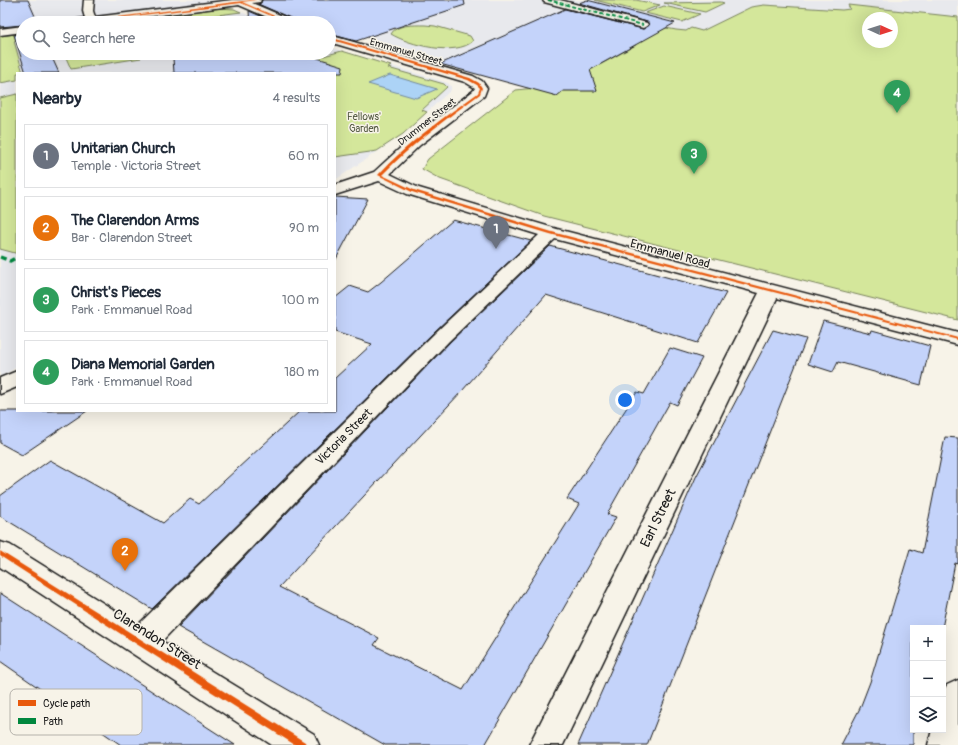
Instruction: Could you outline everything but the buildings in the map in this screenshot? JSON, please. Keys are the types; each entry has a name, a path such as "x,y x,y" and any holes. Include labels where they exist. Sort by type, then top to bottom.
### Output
{"street":[{"path":"89,0 89,16"},
{"path":"129,16 256,0"},
{"path":"548,0 644,25"},
{"path":"240,2 273,16"},
{"path":"0,32 16,30"},
{"name":"Emmanuel Street","path":"336,40 478,84"},
{"name":"Drummer Street","path":"380,175 397,157 422,135 479,93 481,88 478,84"},
{"path":"336,190 380,175"},
{"name":"Emmanuel Road","path":"380,175 413,191 551,232 770,291 958,339"},
{"name":"Victoria Street","path":"140,643 442,337 551,232"},
{"name":"Earl Street","path":"546,745 770,291"},
{"path":"0,387 16,379"},
{"name":"Clarendon Street","path":"0,553 302,745"},
{"path":"945,745 958,696"}],"shaded area":[{"path":"26,0 233,0 100,16 16,16 16,26 0,28 0,10"},
{"path":"426,0 958,0 958,65 676,30 619,17 581,31 486,74 477,74 440,64 444,62 367,38 363,39 336,31 336,29"},
{"path":"219,8 234,9 250,16 157,16"},
{"path":"16,34 16,60 336,60 336,49 448,83 451,86 451,90 403,134 336,179 336,72 16,72 16,368 0,377 0,36"}],"green space":[{"path":"595,0 636,0 660,5 642,12"},
{"path":"664,3 724,3 705,12"},
{"path":"764,5 842,10 850,9 848,5 958,17 958,320 544,216 440,179 422,169 428,159 516,90 563,85 636,45 615,37 646,24 676,30 686,31 691,28 702,31 751,7"},
{"path":"664,6 700,14 682,22 645,13"},
{"path":"219,8 234,9 241,12 210,16 157,16"},
{"path":"411,25 435,26 470,36 473,41 465,46 456,48 432,48 409,42 391,34 397,28"},
{"path":"16,34 16,41 14,41 16,48 16,60 19,60 23,72 16,72 16,80 0,83 0,36"},
{"name":"Fellows' Garden","path":"342,51 391,66 388,68 444,84 447,87 422,110 427,112 403,134 377,151 336,157 336,72 274,72 279,68 309,60 336,60 336,53"},
{"path":"67,60 128,60 71,69"},
{"path":"16,94 16,253 0,249 0,98"}],"water":[{"path":"390,75 437,89 416,98 368,84"}],"marked path":[{"path":"548,0 643,25"},
{"path":"0,257 10,261 16,258"}],"cycle path":[{"path":"127,16 256,0"},
{"path":"242,3 273,16"},
{"path":"336,40 469,79 478,84 481,88 479,93 415,142 380,175"},
{"path":"380,175 413,191 551,233 958,339"},
{"path":"0,553 302,745"}],"place":[{"name":"Diana Memorial Garden","path":"897,113"},
{"name":"Christ's Pieces","path":"694,174"},
{"name":"Unitarian Church","path":"496,249"},
{"name":"The Clarendon Arms","path":"125,571"}]}
